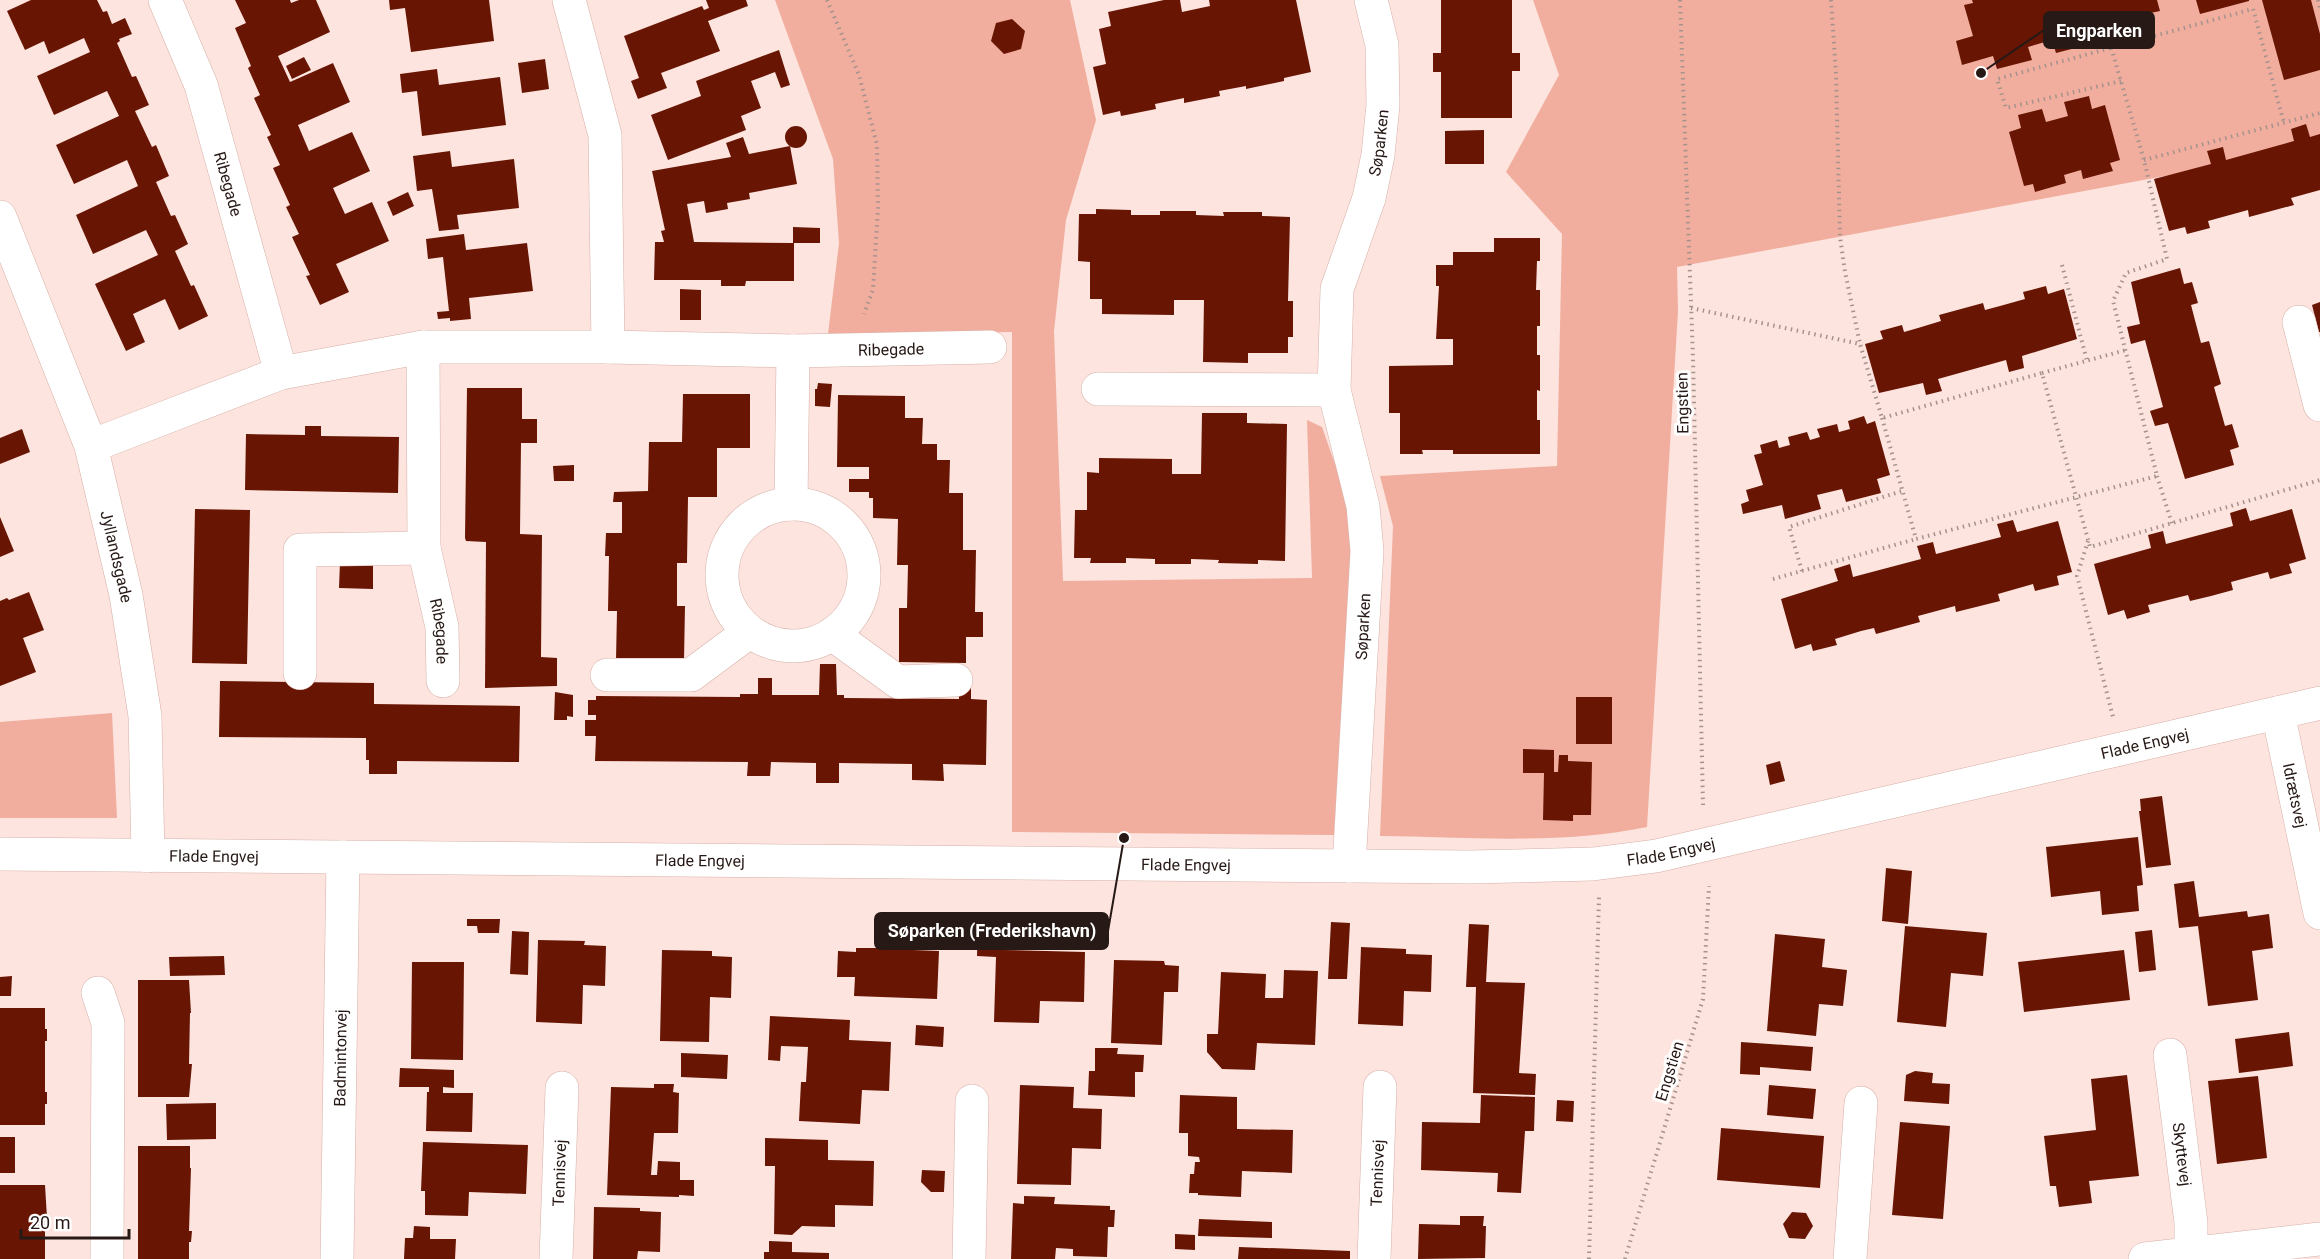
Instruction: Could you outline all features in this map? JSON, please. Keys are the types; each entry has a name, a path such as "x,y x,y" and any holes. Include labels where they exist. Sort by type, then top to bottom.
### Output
{"street":[{"name":"Ribegade","path":"165,0 201,85 281,373"},
{"path":"569,0 604,135 608,347"},
{"name":"Søparken","path":"1348,866 1367,551 1363,507 1334,390 1337,289 1369,198 1378,155 1383,105 1382,45 1371,0"},
{"name":"Jyllandsgade","path":"0,217 10,276 91,446 126,595 145,716 148,856"},
{"path":"2299,322 2320,405"},
{"name":"Ribegade","path":"423,347 424,548 442,627 443,681"},
{"name":"Ribegade","path":"91,446 281,373 423,347 608,347 793,351 990,347"},
{"path":"791,504 793,351"},
{"path":"1098,389 1334,390"},
{"path":"791,504 813,507 834,517 850,533 860,553 863,576 860,599 849,619 832,634 812,644 790,646 769,642 749,632 734,616 725,596 722,575 725,553 735,534 750,518 770,508 791,504"},
{"path":"300,673 300,550 424,548"},
{"path":"607,675 692,675 749,632"},
{"path":"832,634 898,682 956,681"},
{"name":"Flade Engvej","path":"0,854 1471,867 1593,864 1656,856 2320,703"},
{"name":"Idrætsvej","path":"2278,713 2320,913"},
{"name":"Badmintonvej","path":"337,1259 343,857"},
{"path":"98,993 108,1023 107,1259"},
{"name":"Skyttevej","path":"2170,1055 2190,1223 2190,1257"},
{"name":"Tennisvej","path":"1374,1259 1380,1087"},
{"name":"Tennisvej","path":"556,1259 562,1088"},
{"path":"969,1259 972,1101"},
{"path":"1850,1259 1861,1103"},
{"path":"2145,1259 2190,1257 2320,1239"}],"path":[{"path":"827,0 860,75 877,145 878,208 873,290 853,349"},
{"name":"Engstien","path":"1680,0 1691,308 1703,805"},
{"path":"1831,0 1836,74 1840,237 1860,344 1916,539"},
{"path":"2318,0 2320,8"},
{"path":"2121,81 2006,108 1996,79 2253,9 2284,123"},
{"path":"2111,47 2144,160 2167,259 2126,273 2113,301 2157,476 2172,524"},
{"path":"2144,160 2320,113"},
{"path":"2062,265 2087,361"},
{"path":"1691,308 1860,344"},
{"path":"1882,418 2126,350"},
{"path":"2043,373 2090,547 2320,480"},
{"path":"1773,579 2157,476"},
{"path":"1802,571 1789,527 1902,491"},
{"path":"2088,540 2077,576 2121,749"},
{"path":"1589,1259 1599,896 1593,864"},
{"name":"Engstien","path":"1625,1259 1703,999 1709,886"}],"shaded area":[{"path":"775,0 1070,0 1096,120 1066,220 1054,331 1063,581 1312,578 1307,420 1322,427 1349,504 1351,548 1334,835 1012,832 1012,332 828,334 839,243 833,159"},
{"path":"1533,0 2320,0 2320,147 1677,267 1678,311 1647,827 1614,833 1548,838 1380,836 1393,526 1380,476 1557,466 1562,234 1506,172 1559,75"},
{"path":"112,713 117,818 0,818 0,722"}],"building":[{"path":"31,0 97,0 103,12 107,11 112,24 125,18 132,34 119,39 117,43 132,77 136,76 149,105 135,111 152,147 156,145 169,176 156,182 171,216 175,215 188,244 175,251 208,316 179,330 165,299 133,314 145,342 126,351 95,284 158,255 146,230 93,254 76,215 138,186 127,160 74,184 56,145 119,116 107,91 54,115 37,76 90,52 84,38 49,54 44,41 25,50 7,11"},
{"path":"235,0 290,0 291,3 299,0 316,0 330,32 278,56 290,82 333,63 350,102 298,125 309,151 352,132 370,171 333,188 345,214 372,202 389,241 336,264 349,292 320,305 306,276 310,275 292,237 299,234 286,207 290,205 273,168 280,165 267,137 271,135 254,98 260,95 248,68 251,66 235,28 246,23"},
{"path":"389,0 489,0 494,41 411,52 405,8 390,10"},
{"path":"706,0 746,0 748,6 708,21 720,51 661,73 667,88 638,99 631,81 639,78 624,36 702,6 704,10 709,8"},
{"path":"1164,0 1180,0 1182,12 1210,6 1209,0 1296,0 1311,72 1284,78 1284,81 1246,89 1246,86 1219,91 1220,96 1184,103 1184,98 1155,104 1156,109 1121,116 1120,111 1103,115 1093,67 1106,64 1099,29 1111,26 1108,12"},
{"path":"1441,0 1512,0 1512,53 1520,53 1520,71 1512,71 1512,118 1441,118 1441,72 1433,72 1433,53 1441,53"},
{"path":"1972,0 2157,0 2160,11 2146,14 2150,28 2115,37 2111,24 2087,31 2091,44 2056,53 2052,40 2028,47 2032,60 1997,69 1993,56 1962,65 1956,41 1973,36 1964,5 1973,3"},
{"path":"2196,0 2249,0 2249,1 2200,14"},
{"path":"2262,0 2311,0 2320,34 2320,70 2284,80"},
{"path":"1012,19 1025,31 1021,49 1004,54 991,41 996,23"},
{"path":"779,50 790,85 781,88 775,72 751,81 761,108 741,116 746,130 668,160 651,115 701,96 696,81"},
{"path":"304,57 311,70 292,79 286,66"},
{"path":"545,59 549,89 522,93 518,63"},
{"path":"437,69 439,85 500,77 506,125 422,136 417,91 402,93 400,74"},
{"path":"2089,96 2092,109 2105,105 2120,160 2110,163 2113,171 2083,179 2081,170 2064,175 2066,183 2035,192 2033,184 2024,186 2009,132 2021,128 2018,115 2042,109 2046,122 2068,116 2064,102"},
{"path":"2306,124 2310,137 2320,134 2320,190 2291,198 2294,205 2249,217 2248,210 2208,221 2210,228 2187,234 2185,227 2169,231 2154,179 2211,164 2207,151 2223,147 2226,160 2294,141 2291,129"},
{"path":"796,126 804,129 807,137 804,145 796,148 788,145 785,137 788,129"},
{"path":"1484,130 1484,164 1445,164 1445,131"},
{"path":"743,137 749,154 790,146 797,184 749,193 750,199 727,203 728,209 706,213 704,201 687,204 694,242 793,243 793,227 820,228 820,243 794,243 794,281 746,281 745,286 721,286 721,280 654,280 655,242 664,242 661,231 665,230 652,171 731,157 726,143"},
{"path":"450,151 452,167 514,159 519,208 457,215 459,229 439,231 432,189 417,191 413,156"},
{"path":"408,192 414,206 393,216 387,202"},
{"path":"1096,209 1131,210 1131,215 1160,215 1160,211 1196,211 1196,215 1224,216 1223,212 1262,212 1262,216 1290,217 1288,301 1293,301 1293,337 1288,337 1288,353 1248,353 1248,363 1203,362 1204,300 1174,300 1174,315 1102,314 1102,299 1090,299 1090,262 1078,261 1079,214 1096,214"},
{"path":"464,234 466,250 527,243 533,291 469,298 471,319 450,321 450,318 438,319 437,312 449,311 443,257 428,259 426,239"},
{"path":"1494,238 1540,238 1536,290 1540,290 1537,355 1540,355 1540,391 1537,390 1537,420 1540,420 1540,454 1453,454 1453,450 1422,450 1423,454 1400,454 1400,413 1389,413 1389,366 1453,365 1453,339 1436,339 1439,286 1436,286 1436,265 1453,265 1453,252 1494,252"},
{"path":"2180,268 2184,284 2192,282 2198,303 2191,305 2201,343 2209,341 2221,384 2214,387 2225,426 2232,424 2239,447 2230,450 2234,465 2185,479 2168,423 2155,426 2150,411 2163,407 2145,340 2131,344 2127,327 2140,324 2131,282"},
{"path":"2046,286 2048,294 2064,289 2077,339 2022,356 2024,368 2009,372 2006,360 1938,379 1942,391 1926,395 1923,383 1879,393 1865,344 1883,339 1880,331 1902,325 1904,332 1941,321 1939,315 1983,303 1985,310 2000,306 2025,299 2023,292"},
{"path":"680,289 701,290 701,320 680,320"},
{"path":"2320,302 2320,332 2319,332 2312,305"},
{"path":"818,383 832,384 830,407 815,406 815,389"},
{"path":"467,388 522,388 522,419 537,419 537,443 521,443 520,534 542,535 541,657 557,658 557,686 485,688 486,542 466,541 465,538"},
{"path":"683,394 750,394 750,448 717,448 717,497 688,497 687,563 677,563 677,606 685,606 684,660 616,660 617,611 608,611 609,556 605,556 606,533 622,533 622,502 613,502 614,492 648,491 649,442 682,442"},
{"path":"838,395 905,396 905,418 923,418 922,444 937,444 937,460 950,460 949,493 963,493 963,550 976,550 975,612 983,612 983,637 966,637 966,663 899,662 899,608 907,608 908,565 897,565 898,519 873,518 873,498 869,498 869,492 849,492 849,479 869,479 869,467 837,467"},
{"path":"1202,413 1247,413 1247,423 1287,424 1285,561 1258,560 1258,564 1218,563 1219,560 1191,559 1191,564 1155,564 1155,559 1126,558 1126,563 1090,563 1091,558 1074,558 1075,510 1087,510 1087,472 1099,473 1099,458 1172,459 1172,474 1201,474"},
{"path":"1864,416 1867,424 1875,421 1890,475 1877,479 1881,493 1846,502 1842,489 1817,495 1821,509 1785,519 1782,505 1743,514 1741,504 1749,501 1746,490 1763,485 1754,455 1762,453 1760,445 1777,440 1779,448 1790,445 1788,437 1807,432 1810,440 1820,437 1817,429 1837,424 1839,432 1850,429 1848,421"},
{"path":"305,426 321,426 321,436 399,437 398,493 245,490 246,434 305,435"},
{"path":"22,429 30,452 0,464 0,438"},
{"path":"574,465 574,481 554,481 553,466"},
{"path":"2246,508 2250,521 2292,509 2306,559 2289,564 2292,573 2270,579 2268,572 2231,582 2233,590 2190,601 2188,595 2148,605 2150,612 2127,619 2124,610 2108,615 2094,564 2151,548 2148,535 2163,531 2166,544 2233,526 2230,513"},
{"path":"195,509 250,510 247,664 192,663"},
{"path":"0,517 14,551 0,557"},
{"path":"2013,520 2017,532 2058,521 2072,572 2057,576 2059,585 2035,591 2033,584 1998,594 2000,601 1956,612 1955,606 1918,616 1920,622 1876,634 1874,628 1861,631 1835,639 1837,645 1813,651 1811,644 1795,649 1781,599 1838,581 1834,569 1850,564 1853,577 1921,559 1917,546 1933,542 1936,554 2001,537 1997,524"},
{"path":"340,562 373,562 373,589 339,588"},
{"path":"29,592 44,630 23,638 36,672 0,686 0,601"},
{"path":"820,664 836,664 837,695 844,695 844,698 959,699 959,687 971,688 971,699 987,700 986,765 943,764 944,781 912,780 912,764 839,763 839,783 816,783 816,763 771,762 770,776 747,776 748,762 595,761 596,736 585,736 585,720 596,720 596,715 588,715 588,700 596,700 596,696 740,697 740,694 758,694 758,678 772,678 772,695 819,695"},
{"path":"220,681 374,683 374,704 520,706 519,762 397,761 397,774 369,774 369,760 366,760 366,738 219,737"},
{"path":"555,692 573,695 573,717 567,716 567,720 554,720"},
{"path":"1576,697 1612,697 1612,744 1576,744"},
{"path":"1523,749 1554,750 1554,772 1558,772 1559,755 1568,755 1568,761 1592,762 1591,815 1573,815 1573,821 1543,820 1544,773 1523,773"},
{"path":"1780,761 1785,781 1770,785 1766,765"},
{"path":"2162,796 2171,865 2146,868 2139,811 2141,811 2140,799"},
{"path":"2138,837 2143,885 2137,886 2139,911 2102,915 2100,891 2051,897 2046,847"},
{"path":"1886,868 1912,871 1908,924 1882,921"},
{"path":"2194,881 2199,917 2247,911 2248,917 2269,914 2273,948 2252,951 2258,1000 2208,1006 2198,926 2179,928 2174,884"},
{"path":"978,918 1019,919 1019,939 1003,939 1003,950 1085,952 1084,1002 1040,1001 1039,1023 994,1022 996,957 977,956"},
{"path":"467,919 500,919 499,933 478,933 477,926 467,926"},
{"path":"1331,922 1350,923 1347,979 1328,979"},
{"path":"1469,924 1489,925 1486,982 1525,983 1519,1073 1536,1074 1535,1095 1473,1093 1476,987 1466,987"},
{"path":"1905,926 1987,933 1983,976 1951,973 1946,1027 1897,1022"},
{"path":"2152,930 2156,970 2139,972 2135,932"},
{"path":"512,931 529,932 528,975 510,974"},
{"path":"882,934 914,935 913,950 939,951 937,999 854,996 855,977 837,977 838,951 856,952 856,948 881,948"},
{"path":"1775,934 1825,939 1822,967 1847,970 1843,1006 1819,1004 1816,1036 1767,1031"},
{"path":"538,940 585,941 584,945 606,946 605,986 583,985 582,1024 536,1022"},
{"path":"1361,947 1406,949 1406,954 1432,955 1431,992 1404,991 1403,1026 1358,1024"},
{"path":"662,950 712,951 712,956 732,957 731,998 710,997 709,1042 660,1041"},
{"path":"2124,950 2130,1000 2024,1012 2018,962"},
{"path":"224,956 225,975 170,976 169,957"},
{"path":"1114,960 1164,961 1165,965 1179,966 1178,992 1164,992 1162,1045 1111,1043"},
{"path":"412,962 464,962 463,1060 411,1059"},
{"path":"1284,970 1318,971 1315,1045 1257,1043 1255,1070 1222,1069 1207,1052 1207,1034 1218,1034 1221,972 1266,974 1265,998 1283,998"},
{"path":"12,976 11,996 0,996 0,977"},
{"path":"138,980 189,980 191,1013 189,1064 192,1064 189,1097 138,1097"},
{"path":"0,1008 45,1008 47,1104 45,1104 45,1125 0,1125"},
{"path":"770,1016 850,1020 849,1040 891,1042 889,1091 862,1090 860,1124 799,1121 801,1082 806,1082 808,1047 781,1046 780,1061 768,1060"},
{"path":"916,1025 944,1027 943,1047 915,1045"},
{"path":"2289,1032 2293,1066 2239,1073 2235,1039"},
{"path":"1741,1042 1813,1047 1811,1071 1760,1067 1760,1075 1740,1074"},
{"path":"1095,1048 1118,1048 1117,1054 1144,1055 1143,1072 1135,1072 1135,1097 1088,1095 1089,1071 1095,1071"},
{"path":"681,1053 728,1055 727,1079 681,1077"},
{"path":"400,1068 454,1070 454,1088 443,1087 443,1093 473,1093 472,1132 426,1131 429,1087 399,1087"},
{"path":"1915,1071 1933,1073 1932,1083 1950,1084 1949,1104 1904,1101 1906,1075"},
{"path":"2127,1075 2139,1176 2089,1181 2092,1203 2059,1207 2056,1186 2050,1186 2044,1136 2096,1130 2091,1079"},
{"path":"2258,1076 2267,1158 2217,1164 2208,1081"},
{"path":"654,1084 674,1084 673,1092 679,1093 678,1133 654,1133 651,1175 657,1175 658,1161 680,1162 680,1180 694,1180 694,1196 607,1195 611,1087 654,1088"},
{"path":"1020,1085 1074,1087 1073,1108 1102,1109 1101,1149 1072,1148 1071,1185 1017,1184"},
{"path":"1769,1085 1816,1089 1813,1119 1767,1115"},
{"path":"1180,1095 1237,1097 1237,1129 1293,1130 1292,1173 1242,1171 1241,1197 1189,1193 1190,1174 1194,1174 1195,1162 1200,1162 1199,1157 1188,1156 1188,1133 1179,1133"},
{"path":"1481,1095 1535,1097 1534,1131 1525,1131 1521,1193 1497,1192 1498,1173 1421,1170 1422,1122 1480,1123"},
{"path":"1557,1100 1574,1101 1573,1122 1556,1121"},
{"path":"216,1103 216,1139 167,1140 166,1104"},
{"path":"1900,1122 1950,1126 1943,1219 1892,1215"},
{"path":"1721,1128 1824,1136 1820,1188 1717,1180"},
{"path":"0,1137 15,1137 15,1173 0,1173"},
{"path":"765,1138 828,1140 828,1160 874,1161 873,1206 835,1205 835,1227 802,1226 792,1235 774,1234 775,1166 765,1166"},
{"path":"423,1142 528,1145 526,1194 469,1192 468,1216 425,1215 425,1191 421,1191"},
{"path":"138,1146 190,1146 189,1231 192,1231 191,1242 189,1242 189,1259 138,1259"},
{"path":"922,1170 945,1171 944,1192 931,1192 921,1182"},
{"path":"0,1185 45,1185 47,1218 45,1218 45,1259 0,1259"},
{"path":"1024,1196 1055,1197 1054,1204 1110,1206 1110,1210 1115,1210 1114,1227 1108,1227 1107,1257 1073,1256 1073,1249 1056,1248 1055,1259 1011,1259 1013,1203 1024,1204"},
{"path":"594,1207 640,1208 640,1211 661,1212 660,1252 638,1251 637,1259 593,1259"},
{"path":"1792,1212 1806,1213 1813,1226 1805,1239 1789,1238 1783,1224"},
{"path":"1460,1216 1484,1216 1485,1258 1418,1259 1419,1224 1460,1225"},
{"path":"1199,1219 1272,1222 1272,1238 1198,1236"},
{"path":"414,1226 430,1227 430,1239 456,1239 455,1259 404,1259 405,1238 413,1238"},
{"path":"1175,1234 1195,1235 1195,1250 1175,1249"},
{"path":"769,1241 792,1242 792,1252 829,1253 829,1259 764,1259 764,1252 769,1252"},
{"path":"1239,1247 1350,1251 1350,1259 1238,1259"}],"place":[{"name":"Engparken","path":"1981,73"},
{"name":"Søparken (Frederikshavn)","path":"1124,838"}]}
